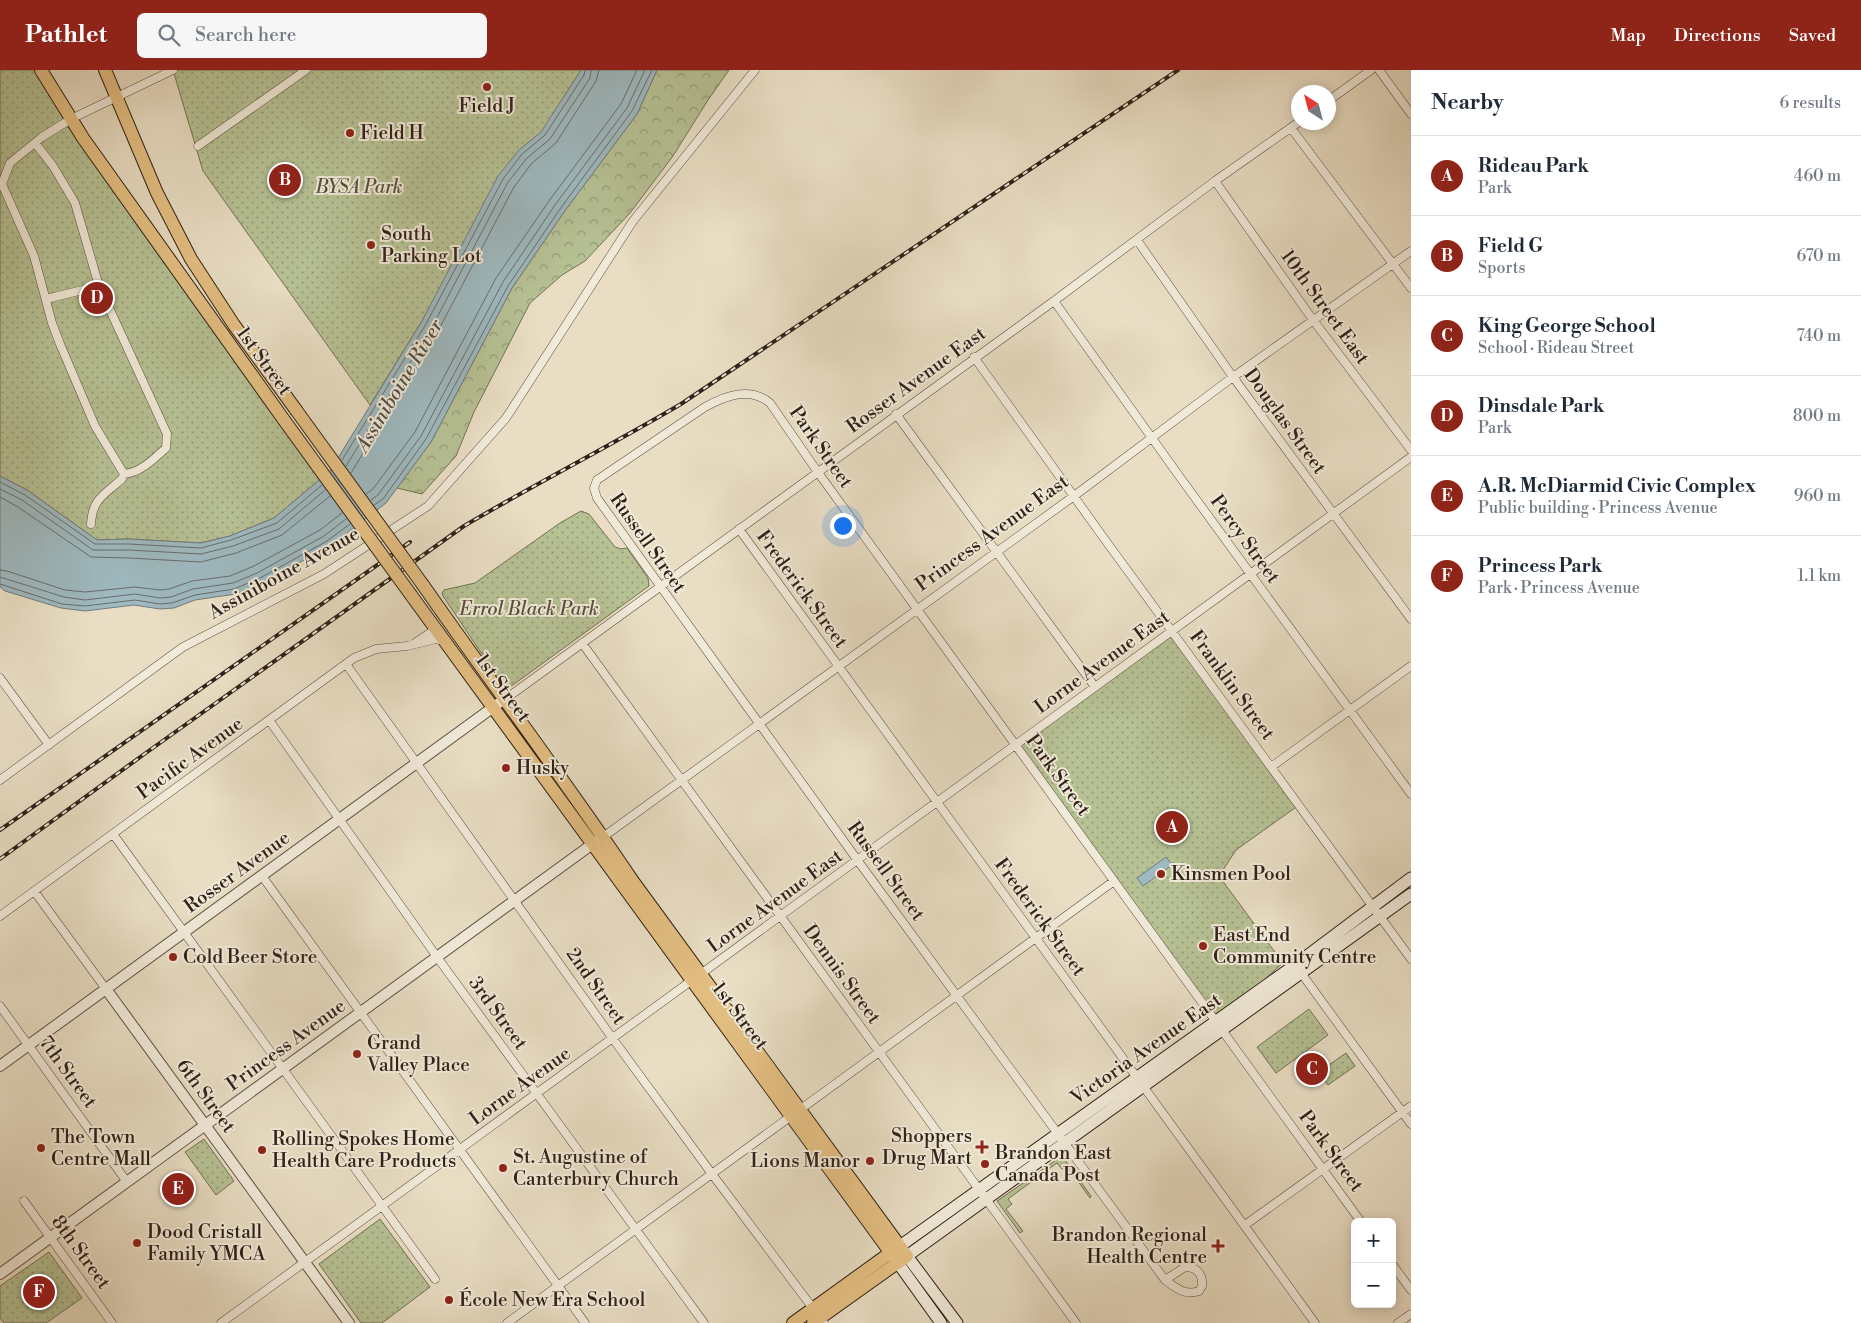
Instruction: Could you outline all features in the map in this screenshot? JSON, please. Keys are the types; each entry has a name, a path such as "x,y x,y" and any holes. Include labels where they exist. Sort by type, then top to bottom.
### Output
{"main road":[{"name":"1st Street","path":"41,70 71,119 284,420 425,613 431,632 450,646 499,703 598,840 632,880 696,978 899,1254 956,1323"},
{"name":"1st Street","path":"105,70 156,194 191,258 234,325 423,585 482,671 499,703"},
{"path":"431,632 446,629 482,671"},
{"name":"Victoria Avenue East","path":"1298,969 1373,906 1411,878"},
{"name":"Victoria Avenue East","path":"899,1254 1298,969 1380,917 1411,894"},
{"name":"1st Street","path":"899,1254 941,1323"},
{"path":"793,1323 818,1318 899,1254"}],"street":[{"path":"124,474 94,426 60,344 34,256 2,184 10,163 34,143 71,119 173,70"},
{"path":"198,146 306,70"},
{"name":"Assiniboine Avenue","path":"0,780 183,647 324,574 428,506 506,418 633,221 755,70"},
{"path":"1336,95 1370,70"},
{"path":"1379,70 1411,114"},
{"name":"Rosser Avenue East","path":"499,703 974,357 1054,301 1215,181 1291,128"},
{"path":"1292,130 1411,288"},
{"path":"34,143 53,166 75,203 99,286 167,434 166,448 152,461 132,473 124,474"},
{"name":"10th Street East","path":"1215,181 1313,320 1411,450"},
{"name":"Douglas Street","path":"1137,240 1233,378 1411,619"},
{"name":"Princess Avenue East","path":"598,840 1411,250"},
{"path":"46,299 99,286"},
{"name":"Percy Street","path":"1054,301 1411,794"},
{"name":"Franklin Street","path":"974,357 1411,959"},
{"name":"Park Street","path":"601,478 705,407 743,394 754,393 764,398 776,411 817,472 1358,1218"},
{"path":"896,414 1095,686"},
{"name":"Lorne Avenue East","path":"696,978 1411,457"},
{"path":"91,524 92,510 96,503 122,479 124,474"},
{"name":"Russell Street","path":"601,478 594,485 597,498 858,861 1165,1280"},
{"name":"Frederick Street","path":"739,529 1315,1323"},
{"name":"Pacific Avenue","path":"407,646 431,632"},
{"name":"Pacific Avenue","path":"0,916 360,655 376,649 407,646 436,639 450,646"},
{"name":"Dennis Street","path":"582,643 1076,1323"},
{"name":"2nd Street","path":"346,664 516,900 613,1039 818,1318"},
{"path":"1271,767 1411,666"},
{"path":"0,678 49,744"},
{"name":"Rosser Avenue","path":"0,1066 499,703"},
{"name":"3rd Street","path":"269,720 437,957 704,1323"},
{"path":"113,834 435,1279"},
{"name":"Princess Avenue","path":"0,1274 598,840"},
{"path":"262,876 585,1323"},
{"path":"507,1323 1114,881"},
{"name":"6th Street","path":"34,891 349,1323"},
{"path":"1298,969 1411,1124"},
{"name":"Lorne Avenue","path":"226,1322 305,1262 696,978"},
{"name":"7th Street","path":"0,1006 127,1182"},
{"path":"1244,1225 1411,1106"},
{"name":"8th Street","path":"24,1201 112,1323"},
{"path":"1190,1267 1202,1276 1202,1286 1199,1291 1191,1294 1178,1289 1165,1280 1180,1269 1190,1267"},
{"path":"1396,1269 1411,1290"},
{"path":"1398,1323 1411,1314"}],"green space":[{"path":"0,70 38,70 323,477 274,518 230,536 201,543 129,539 97,540 27,490 0,476"},
{"name":"BYSA Park","path":"173,70 581,70 541,133 519,150 422,321 370,405 203,171"},
{"path":"657,70 729,70 673,156 630,213 585,261 562,275 530,303 474,412 456,456 422,494 397,488 431,442 512,288 564,212 637,114"},
{"name":"Errol Black Park","path":"581,511 589,514 615,547 627,548 648,578 649,586 506,690 442,593 444,590 475,583 560,523"},
{"path":"1172,631 1299,805 1236,850 1219,876 1283,963 1217,1021 1016,744"},
{"path":"1309,1009 1328,1035 1276,1073 1257,1047"},
{"path":"1346,1053 1355,1066 1328,1085 1319,1072"},
{"path":"204,1139 234,1181 216,1195 185,1152"},
{"path":"1062,1156 1091,1196 1090,1198 1067,1166 1062,1169 1057,1163 1008,1199 1012,1204 1006,1209 1023,1231 1020,1233 997,1201"},
{"path":"380,1219 430,1287 382,1323 361,1323 319,1264"},
{"path":"49,1252 82,1298 46,1323 4,1323 0,1318 0,1286"}],"water":[{"name":"Assiniboine River","path":"581,70 657,70 637,114 564,212 512,288 431,442 386,503 330,546 262,583 236,594 195,600 174,608 160,609 134,605 85,611 61,608 5,591 0,587 0,476 27,490 97,540 129,539 201,543 230,536 274,518 330,471 422,321 498,176 519,150 541,132"},
{"path":"1166,857 1172,865 1143,886 1137,878"}],"railway":[{"path":"0,859 464,526 681,404 1178,70"},
{"path":"0,830 410,542"}],"place":[{"name":"Field J","path":"487,87"},
{"name":"Field H","path":"350,133"},
{"name":"Field G","path":"285,180"},
{"name":"South Parking Lot","path":"371,245"},
{"name":"Dinsdale Park","path":"97,298"},
{"name":"Husky","path":"506,768"},
{"name":"Rideau Park","path":"1172,827"},
{"name":"Kinsmen Pool","path":"1161,874"},
{"name":"East End Community Centre","path":"1203,946"},
{"name":"Cold Beer Store","path":"173,957"},
{"name":"Grand Valley Place","path":"357,1054"},
{"name":"King George School","path":"1312,1069"},
{"name":"Shoppers Drug Mart","path":"982,1147"},
{"name":"The Town Centre Mall","path":"41,1148"},
{"name":"Rolling Spokes Home Health Care Products","path":"262,1150"},
{"name":"Lions Manor","path":"870,1161"},
{"name":"Brandon East Canada Post","path":"985,1164"},
{"name":"St. Augustine of Canterbury Church","path":"503,1168"},
{"name":"A.R. McDiarmid Civic Complex","path":"178,1189"},
{"name":"Dood Cristall Family YMCA","path":"137,1243"},
{"name":"Brandon Regional Health Centre","path":"1218,1246"},
{"name":"Princess Park","path":"39,1292"},
{"name":"École New Era School","path":"449,1300"}]}
